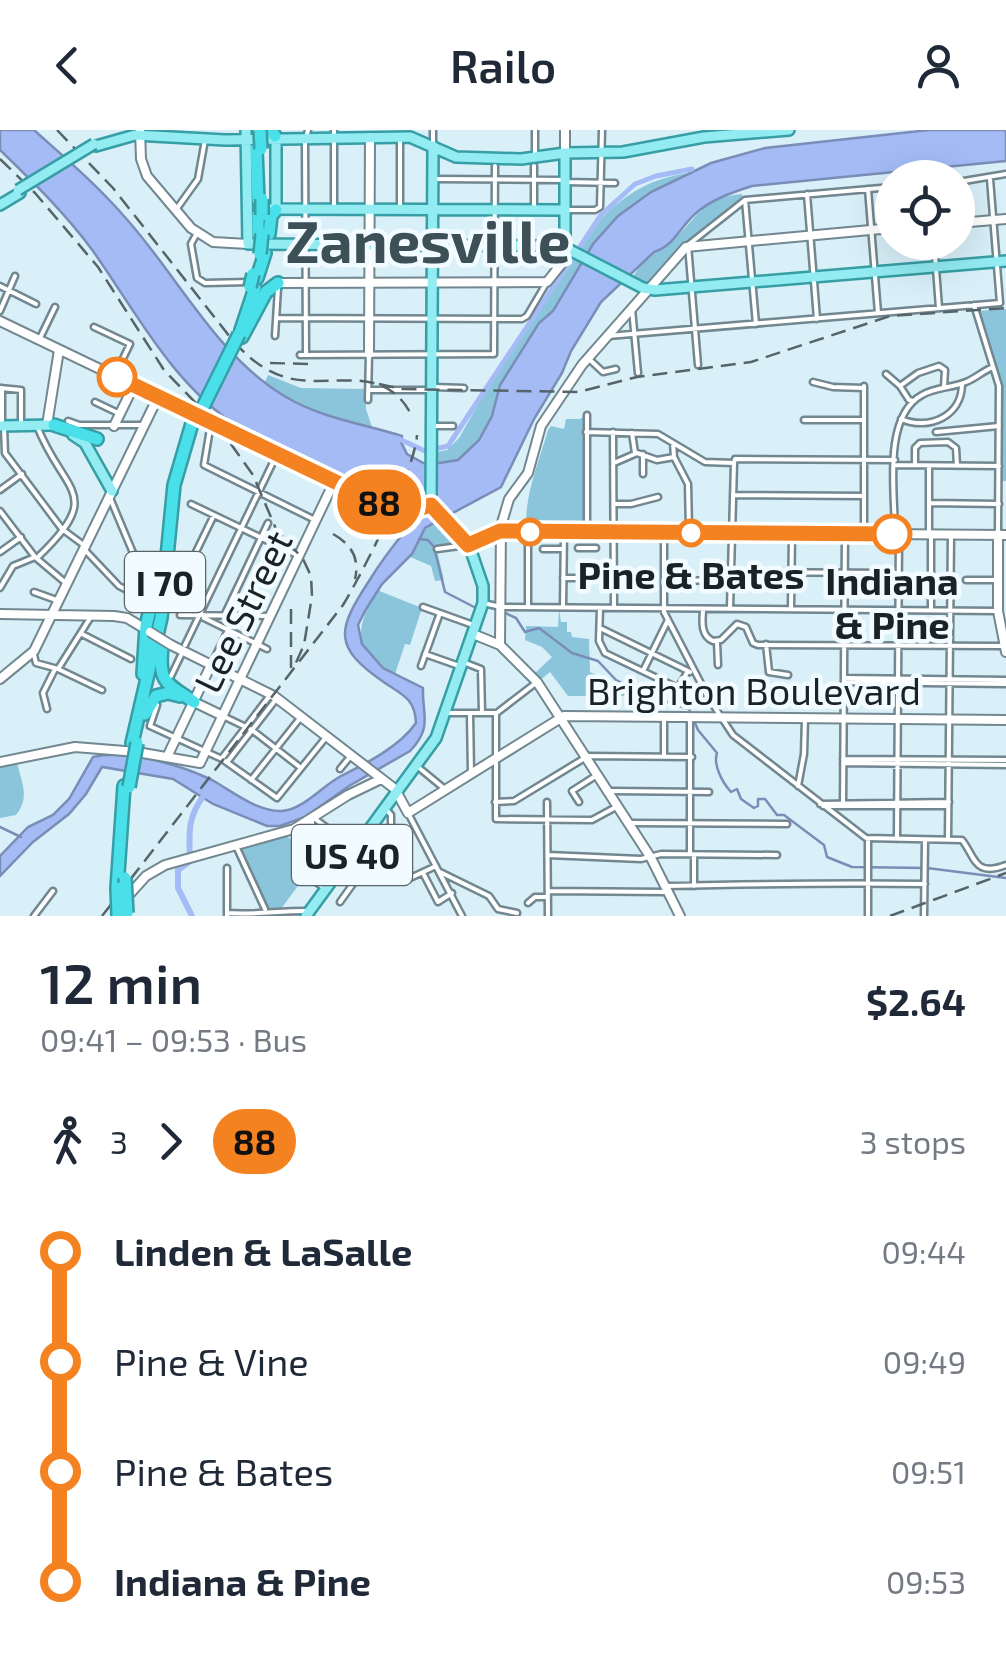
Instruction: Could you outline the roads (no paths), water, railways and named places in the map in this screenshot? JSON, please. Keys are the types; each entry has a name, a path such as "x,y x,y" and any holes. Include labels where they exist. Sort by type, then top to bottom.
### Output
{"highway":[{"name":"I 70","path":"144,720 184,455 195,421 239,335 254,282 260,244 256,213 260,200 253,138"},
{"path":"260,244 276,210"},
{"path":"239,335 276,286"},
{"name":"I 70","path":"121,915 126,787 134,743 144,720 161,618 177,468 195,421 239,335"},
{"path":"46,424 97,439"},
{"path":"168,531 158,635 160,662 163,679 194,702"},
{"path":"144,720 152,699 160,694 194,702"}],"main road":[{"path":"432,160 438,155 535,162 565,153 630,151 704,136 789,130"},
{"path":"0,203 113,134 253,138 402,132 418,136 451,156"},
{"path":"274,135 276,210"},
{"path":"253,138 256,213 565,210"},
{"path":"433,146 431,505 468,545 483,586 482,608"},
{"path":"565,153 568,247"},
{"path":"260,244 568,247 643,287 692,287 1001,262"},
{"path":"2,426 46,424 85,443 111,494"},
{"name":"US 40","path":"308,914 436,738 482,608"}],"street":[{"path":"433,130 433,146"},
{"path":"534,130 534,210"},
{"path":"565,130 565,153"},
{"path":"565,210 599,208 602,130"},
{"path":"140,132 141,160 147,176 197,233 220,244 260,244"},
{"path":"400,210 402,132"},
{"path":"368,400 370,133"},
{"path":"306,134 303,354 494,354 495,166"},
{"path":"334,134 334,210"},
{"path":"175,210 198,178 206,135"},
{"path":"975,180 1006,174"},
{"path":"608,336 1000,302 1001,262 990,178"},
{"path":"432,180 615,183"},
{"path":"500,645 500,531 506,507 525,478 541,426 588,358 632,309 643,287 688,244 745,200 875,188"},
{"path":"868,189 878,313"},
{"path":"807,194 817,319"},
{"path":"745,200 756,324"},
{"path":"975,222 1006,219"},
{"path":"688,244 875,230"},
{"path":"197,233 191,244 197,278 206,283 276,286 306,282 548,282"},
{"path":"688,244 698,365"},
{"path":"276,318 525,318 563,262 568,247"},
{"path":"935,260 939,308"},
{"path":"0,312 15,276"},
{"path":"0,286 36,304"},
{"path":"275,336 276,286"},
{"path":"717,642 737,624 746,627 753,642 766,644 1005,649 998,611 1002,565 999,390 974,305"},
{"path":"39,340 55,307"},
{"path":"632,309 638,374"},
{"path":"0,321 404,513 431,505"},
{"path":"94,327 130,344 115,376"},
{"path":"0,588 6,584 13,566 36,557 64,531 74,513 74,494 46,424 59,350"},
{"path":"588,358 603,372 616,369"},
{"path":"900,386 918,373 941,366 945,372 944,387"},
{"path":"896,839 896,433 900,419 913,401 944,387 962,384 993,367"},
{"path":"886,374 900,386 906,397 906,409"},
{"path":"813,382 833,387 864,387 864,534"},
{"path":"900,419 918,424 933,423 946,416 956,406 962,384"},
{"path":"114,426 134,385"},
{"path":"21,426 21,390 1,388 5,453 64,531 124,591 134,594 148,587 111,494"},
{"path":"368,390 464,388"},
{"path":"0,679 33,652 158,397"},
{"path":"906,397 913,401"},
{"path":"95,402 120,414"},
{"path":"586,416 587,532"},
{"path":"804,420 864,420"},
{"path":"68,421 79,425 144,425"},
{"path":"212,423 204,466 316,520"},
{"path":"933,423 936,442"},
{"path":"432,426 453,426"},
{"path":"936,432 999,426"},
{"path":"586,432 658,434 705,462 734,464"},
{"path":"613,432 614,608"},
{"path":"632,433 635,454"},
{"path":"915,466 918,444 936,442 954,444 957,466"},
{"path":"673,443 674,458 688,484 689,533"},
{"path":"170,676 278,454"},
{"path":"614,463 635,454 658,460 674,458"},
{"path":"643,454 643,474"},
{"path":"730,609 735,459 998,466"},
{"path":"930,466 931,611"},
{"path":"0,490 22,474"},
{"name":"Lee Street","path":"167,757 198,764 334,482"},
{"path":"731,495 864,496"},
{"path":"614,504 658,497"},
{"path":"929,503 998,504"},
{"path":"191,504 299,556"},
{"path":"0,511 36,557 67,584"},
{"path":"178,589 214,515"},
{"path":"224,616 268,522"},
{"path":"437,549 468,545 500,531 1002,534"},
{"path":"528,532 528,608"},
{"path":"562,608 564,532"},
{"path":"664,532 664,608 668,620 692,672 736,737 868,839 965,842 972,860 981,867 994,869 1006,865"},
{"path":"791,610 792,533"},
{"path":"843,804 845,534"},
{"path":"948,840 951,534"},
{"path":"0,552 20,537"},
{"path":"544,548 563,549"},
{"path":"578,548 596,548"},
{"path":"731,572 899,572"},
{"path":"563,578 596,578"},
{"path":"665,580 730,581"},
{"path":"966,580 998,580"},
{"path":"34,592 57,609"},
{"path":"423,608 500,645 537,682 651,858 680,916"},
{"path":"482,608 998,611"},
{"path":"600,608 602,649 678,688 692,672"},
{"path":"702,608 706,636 717,642"},
{"path":"0,614 57,609 122,617 274,696 397,794 462,916"},
{"path":"421,666 440,613"},
{"path":"47,709 43,693 92,615"},
{"path":"180,615 270,616"},
{"path":"200,616 268,649"},
{"path":"0,762 75,747 167,757 235,616"},
{"path":"643,671 668,620"},
{"path":"600,628 692,672"},
{"path":"81,634 131,659"},
{"path":"717,642 718,664"},
{"path":"766,644 769,672 788,675"},
{"path":"33,652 36,663 102,690"},
{"path":"426,654 482,669 482,713"},
{"path":"844,680 1006,682"},
{"path":"446,713 496,714 537,682"},
{"path":"224,760 245,726 274,696"},
{"path":"224,760 252,730 274,696"},
{"path":"159,701 144,720 224,760 278,798 326,736"},
{"path":"194,702 252,730 301,768"},
{"path":"470,713 471,774"},
{"path":"496,714 496,819 598,819 616,807"},
{"path":"251,780 301,717"},
{"name":"Brighton Boulevard","path":"408,813 561,717 1006,720"},
{"path":"664,717 664,756"},
{"path":"693,717 694,886"},
{"path":"798,786 804,754 804,718"},
{"path":"495,802 514,800 585,757 692,756"},
{"path":"340,770 353,757"},
{"path":"843,761 1006,762"},
{"path":"417,766 446,790"},
{"path":"579,802 572,791 597,776"},
{"path":"121,915 146,876 192,856 283,833 380,778"},
{"path":"606,791 708,792"},
{"path":"547,802 548,916"},
{"path":"822,805 948,804"},
{"path":"386,808 391,815 390,844 409,880 436,866"},
{"path":"313,819 312,879 326,889"},
{"path":"313,819 373,862 340,902"},
{"path":"626,823 787,824"},
{"path":"868,839 868,916"},
{"path":"312,840 344,864"},
{"path":"924,916 926,840"},
{"path":"236,845 265,910"},
{"path":"548,855 777,855"},
{"path":"228,868 227,915 254,915 265,910 308,914"},
{"path":"440,872 488,896 498,909 517,914"},
{"path":"422,873 438,902 452,894"},
{"path":"528,902 548,894 694,886 925,884"},
{"path":"34,916 53,892"}],"waterway":[{"path":"397,438 425,451 448,446 601,215 635,184 692,169"},
{"path":"419,539 428,540 434,547 445,592 476,608"},
{"path":"503,612 516,618 525,632 539,628 572,653 598,661 616,680 689,709 698,730 717,753 719,773 731,792 737,789 741,799 754,808 758,799 765,799 777,815 784,815 824,845 827,857 852,867 927,868 1006,878"},
{"path":"192,916 178,888 178,870 190,861 192,818 205,794"},
{"path":"0,827 21,837"}],"railway":[{"path":"57,130 113,188 230,337 256,362 288,378 372,383 400,398 411,414"},
{"path":"0,159 35,193 98,267 164,370 218,426 253,475 276,529 303,559 311,576 312,596 304,645 293,669"},
{"path":"379,384 402,389 578,392 637,377 751,362 890,316 1006,308"},
{"path":"270,363 310,364"},
{"path":"102,916 343,605 398,495 417,435"},
{"path":"333,534 353,552 355,579"},
{"path":"291,609 291,668"},
{"path":"890,916 1006,873"}],"place":[{"name":"Pine & Bates","path":"691,533"},
{"name":"Indiana & Pine","path":"892,534"}],"district":[{"name":"Zanesville","path":"428,240"}]}
